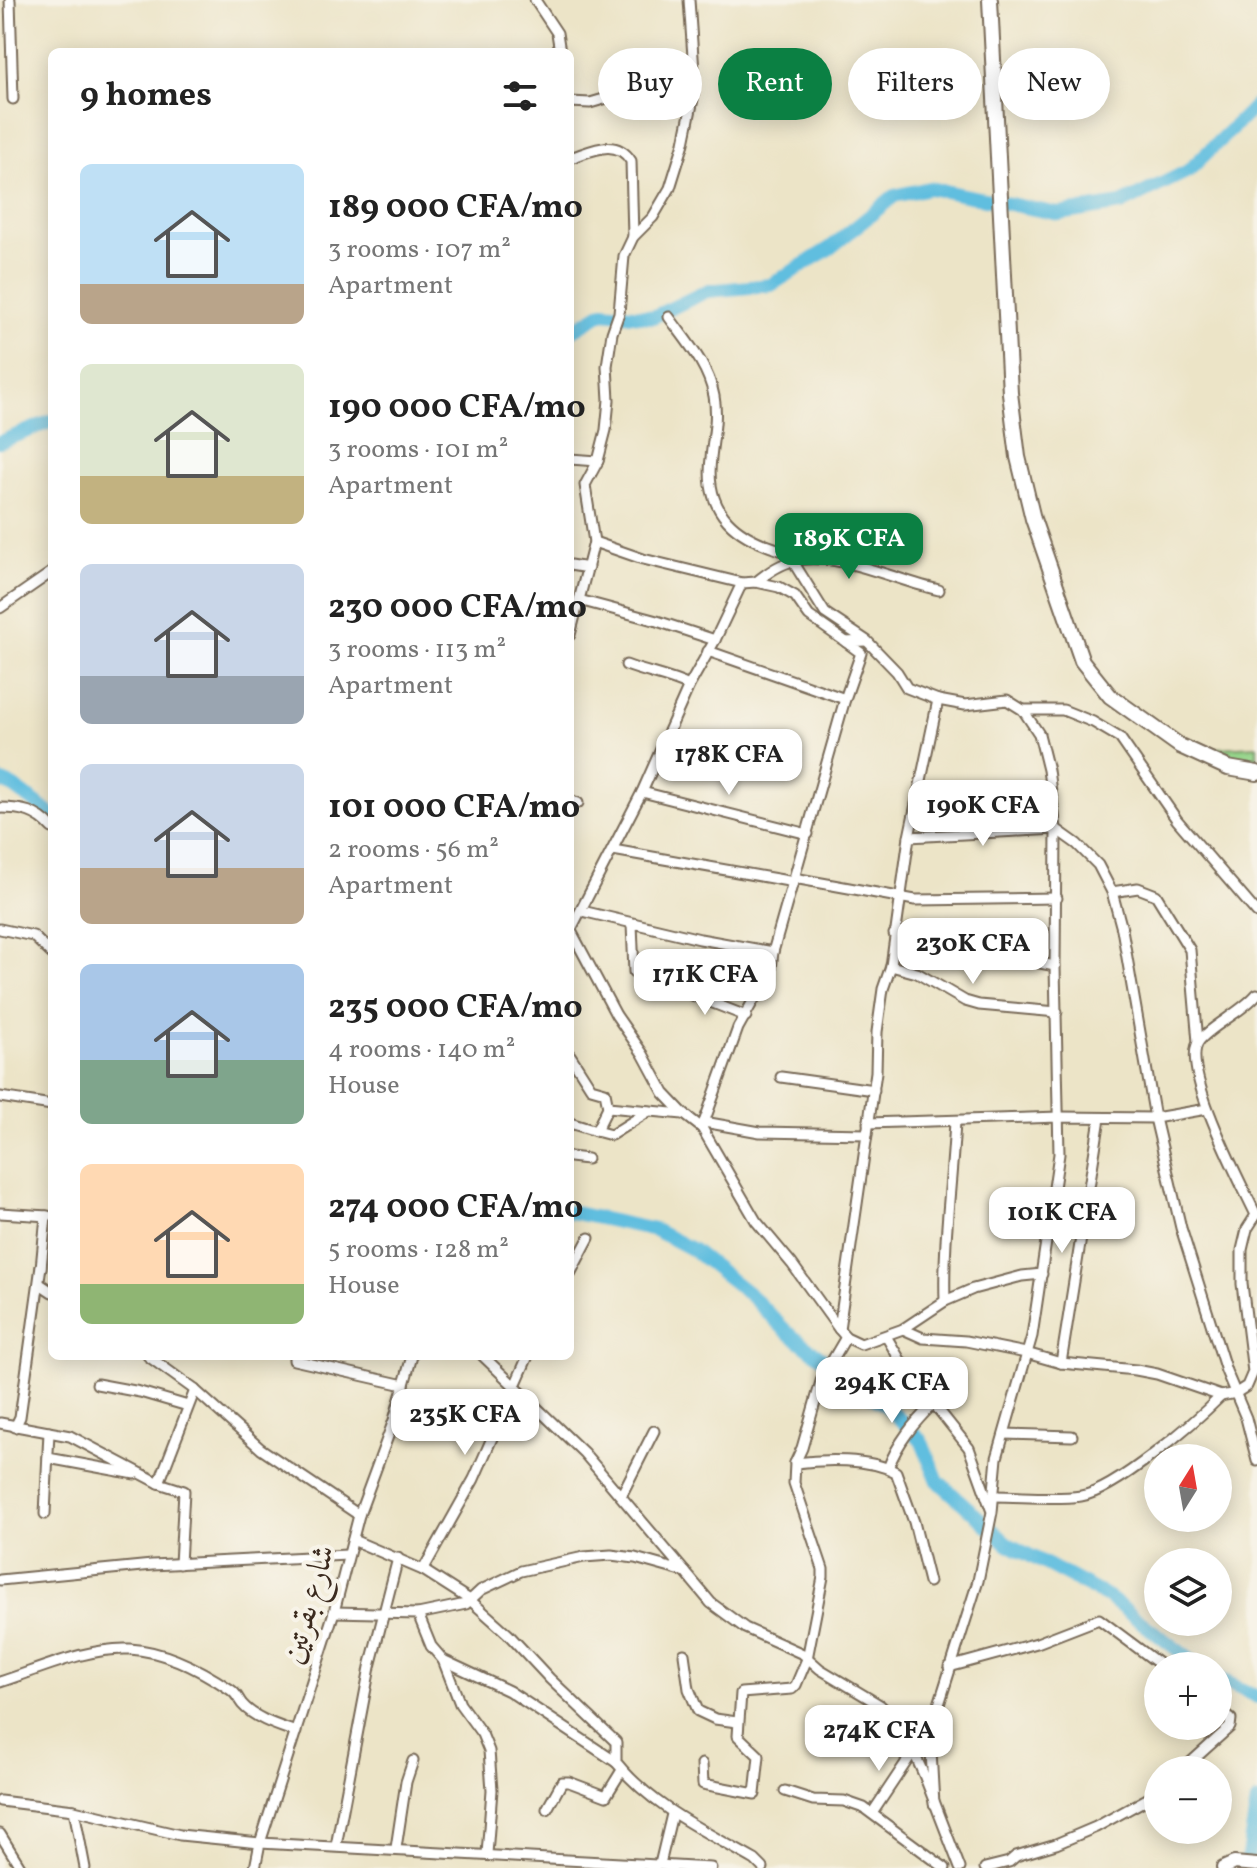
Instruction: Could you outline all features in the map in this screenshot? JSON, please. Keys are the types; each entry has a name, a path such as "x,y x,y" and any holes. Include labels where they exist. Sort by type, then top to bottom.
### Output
{"main road":[{"path":"990,0 1010,393 1018,457 1033,519 1067,619 1082,661 1110,696 1180,746 1228,768 1257,773"}],"street":[{"path":"10,0 13,99"},
{"path":"535,0 557,33 559,48"},
{"path":"689,0 692,48"},
{"path":"574,102 598,101"},
{"path":"574,619 594,542 585,485 598,461 606,430 609,400 607,366 612,333 619,313 620,274 624,256 633,237 653,217 670,188 689,120"},
{"path":"574,157 605,147 617,147 625,152 631,161 633,237"},
{"path":"669,317 695,351 714,393 717,416 710,461 712,496 729,525 767,546 787,552 825,613 867,641 897,672 907,688 938,700 965,705 1007,700 1023,710 1039,734 1044,752 1056,829 1059,1154 1032,1336 997,1458 992,1512 978,1581 936,1714 931,1751 934,1804"},
{"path":"574,459 598,461"},
{"path":"594,542 643,559 742,583 756,582 779,587 795,596 809,616 861,653 845,699 773,952 771,969 731,1046 703,1125 756,1221 843,1333 861,1344 903,1329 945,1301 998,1281 1042,1274"},
{"path":"756,582 773,569 792,561 809,559 847,564 939,590"},
{"path":"574,566 588,568"},
{"path":"0,608 48,575"},
{"path":"574,924 642,792 689,686 742,583"},
{"path":"579,600 715,640"},
{"path":"846,642 867,641"},
{"path":"708,651 845,699"},
{"path":"626,665 649,674 667,676 689,686"},
{"path":"702,1764 703,1784 755,1794 759,1756 740,1741 737,1722 741,1693 792,1689 807,1659 823,1569 794,1483 795,1463 822,1378 843,1333 874,1090 883,989 891,966 909,837 938,700"},
{"path":"1023,710 1063,710 1093,722 1120,738 1177,820 1257,913"},
{"path":"642,792 808,834"},
{"path":"0,808 33,812 48,825"},
{"path":"909,837 1056,829 1098,865 1112,892 1122,929 1155,1118 1181,1228 1226,1371 1246,1418 1257,1461"},
{"path":"613,850 915,900 1057,898"},
{"path":"903,1329 923,1338 966,1341 1061,1363 1157,1374 1221,1396 1236,1393 1247,1386 1255,1372 1242,1284 1242,1250 1247,1229 1256,1216 1253,1200 1207,1109 1194,1065 1198,1042 1190,950 1156,895 1138,888 1112,892"},
{"path":"582,911 773,952"},
{"path":"632,924 634,972 746,1016"},
{"path":"0,929 33,936 48,950"},
{"path":"894,934 1055,966"},
{"path":"574,937 616,1015 643,1054 664,1093 684,1114 703,1125 760,1132 867,1134"},
{"path":"891,966 917,973 965,1001 979,1005 1057,1012"},
{"path":"1198,1042 1257,994"},
{"path":"574,1061 591,1088 605,1092 608,1107 596,1131"},
{"path":"781,1077 874,1090"},
{"path":"0,1097 48,1104"},
{"path":"608,1107 684,1114"},
{"path":"868,1123 1059,1117 1155,1118 1207,1109"},
{"path":"574,1124 611,1135 649,1111"},
{"path":"1061,1363 1100,1118"},
{"path":"945,1301 944,1244 952,1182 955,1121"},
{"path":"574,1157 587,1159"},
{"path":"0,1213 48,1216"},
{"path":"15,1427 20,1417 48,1222"},
{"path":"574,1266 589,1238"},
{"path":"40,1284 41,1266"},
{"path":"40,1284 48,1284"},
{"path":"40,1284 48,1289"},
{"path":"886,1336 903,1365 969,1448 992,1512"},
{"path":"154,1360 195,1390 261,1449 359,1515"},
{"path":"294,1360 404,1385"},
{"name":"شارع بقرتين","path":"255,1868 260,1843 334,1612 359,1515 394,1420 411,1360"},
{"path":"487,1360 584,1453 711,1603 760,1637 803,1654 880,1705 906,1735 960,1868"},
{"path":"423,1570 474,1479 526,1360"},
{"path":"97,1384 188,1406"},
{"path":"159,1483 195,1390"},
{"path":"994,1496 1089,1494 1165,1445 1198,1420 1221,1396"},
{"path":"888,1468 899,1440 933,1404"},
{"path":"0,1423 70,1436 159,1483 184,1491 180,1564"},
{"path":"621,1496 654,1431"},
{"path":"45,1514 49,1432"},
{"path":"1005,1434 1072,1436"},
{"path":"48,1458 145,1475"},
{"path":"795,1463 817,1461 888,1468 896,1472 929,1582"},
{"path":"353,1540 423,1570 470,1600 616,1742 619,1766 606,1796 562,1782 547,1809"},
{"path":"0,1580 180,1564 347,1555"},
{"path":"334,1612 418,1614 466,1604 481,1590 521,1571 584,1557 611,1555 635,1558 685,1572"},
{"path":"336,1846 370,1667 398,1558"},
{"path":"418,1614 431,1646 443,1660 460,1704 482,1734 489,1751 492,1790 487,1854"},
{"path":"949,1667 1037,1643 1099,1619 1144,1653"},
{"path":"0,1682 84,1655 130,1649 151,1652 199,1671 236,1693 244,1706 261,1718 296,1732"},
{"path":"684,1654 689,1689 698,1711 715,1719 737,1722"},
{"path":"443,1660 509,1691 619,1766 672,1814 755,1860 763,1868"},
{"path":"1198,1756 1215,1740"},
{"path":"873,1812 913,1752"},
{"path":"396,1848 406,1782 413,1761"},
{"path":"785,1791 813,1800 844,1801 873,1812 945,1868"},
{"path":"0,1801 74,1810 180,1835 260,1843 487,1854 569,1864 660,1864 711,1868"},
{"path":"985,1868 1056,1844 1096,1827 1144,1801"},
{"path":"74,1810 85,1868"},
{"path":"660,1864 672,1814"},
{"path":"0,1834 21,1868"},
{"path":"0,1860 11,1851"},
{"path":"1223,1868 1234,1863 1257,1865"}],"green space":[{"path":"1257,746 1257,763 1196,749"}],"waterway":[{"path":"574,330 603,312 653,317 707,291 771,285 830,248 894,196 929,188 1059,214 1121,204 1188,171 1257,104"},
{"path":"0,442 48,423"},
{"path":"0,781 14,787 48,812"},
{"path":"574,1213 655,1230 693,1250 750,1295 787,1332 830,1364 841,1378 884,1404 921,1440 938,1481 1008,1544 1108,1597 1181,1652"},
{"path":"1232,1685 1257,1697"},
{"path":"1246,1868 1257,1802"}]}
